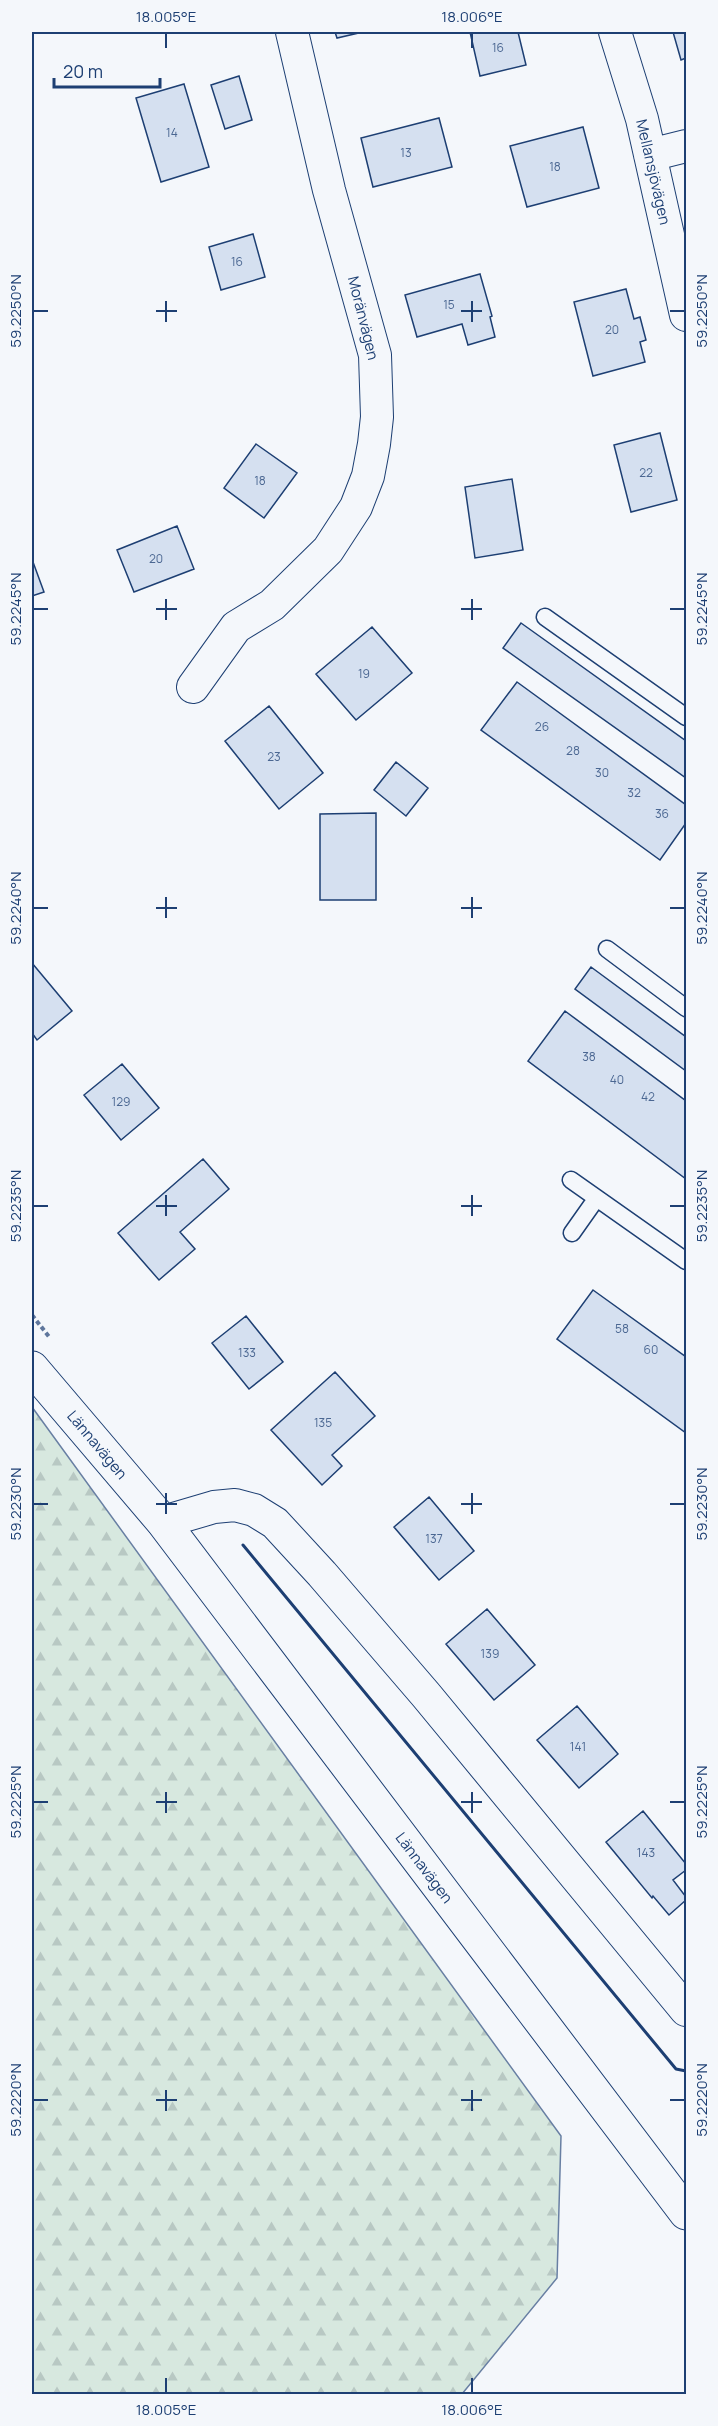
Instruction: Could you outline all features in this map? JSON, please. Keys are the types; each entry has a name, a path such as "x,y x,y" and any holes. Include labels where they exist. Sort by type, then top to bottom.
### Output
{"main road":[{"name":"Lännavägen","path":"32,1368 163,1522 687,2213"}],"street":[{"name":"Moränvägen","path":"193,687 236,627 272,605 328,550 356,507 368,476 374,444 377,417 375,355 329,190 292,32"},
{"name":"Mellansjövägen","path":"615,32 642,119 687,315"},
{"path":"650,155 687,146"},
{"path":"163,1522 213,1507 235,1505 255,1510 275,1523 426,1695 687,2010"}],"lane":[{"path":"545,616 687,717"},
{"path":"607,949 687,1008"},
{"path":"571,1180 687,1261"},
{"path":"572,1233 596,1199"}],"green space":[{"path":"32,1407 561,2136 557,2278 462,2394 32,2394"}],"building":[{"path":"335,32 363,32 337,38"},
{"path":"470,32 518,32 526,65 480,76"},
{"path":"673,32 686,32 686,58 681,60"},
{"path":"239,76 252,120 225,129 211,85"},
{"path":"184,84 209,167 161,182 136,98"},
{"path":"439,118 452,167 373,187 361,138"},
{"path":"583,127 599,188 527,207 510,146"},
{"path":"253,234 265,277 221,290 209,247"},
{"path":"480,274 492,316 490,317 495,337 468,345 462,324 417,337 405,295"},
{"path":"626,289 634,319 640,317 646,340 640,342 645,362 593,376 574,302"},
{"path":"660,433 677,500 631,512 614,445"},
{"path":"256,444 297,473 264,518 224,488"},
{"path":"512,479 523,550 475,558 465,487"},
{"path":"177,526 194,569 134,592 117,550"},
{"path":"32,563 44,592 32,596"},
{"path":"521,623 686,741 686,778 503,648"},
{"path":"372,627 412,673 356,720 316,674"},
{"path":"517,682 686,805 686,823 660,860 481,730"},
{"path":"269,706 323,773 279,809 225,741"},
{"path":"396,762 428,788 406,816 374,790"},
{"path":"376,813 376,900 320,900 320,814"},
{"path":"32,963 72,1011 37,1040 32,1033"},
{"path":"591,967 686,1037 686,1071 575,989"},
{"path":"565,1011 686,1101 686,1179 528,1061"},
{"path":"122,1064 159,1108 121,1140 84,1095"},
{"path":"203,1159 229,1189 180,1232 195,1249 159,1280 118,1233"},
{"path":"593,1290 686,1357 686,1433 557,1339"},
{"path":"246,1316 283,1362 249,1389 212,1343"},
{"path":"335,1372 375,1416 332,1455 342,1466 322,1485 271,1430"},
{"path":"429,1497 474,1551 439,1580 394,1527"},
{"path":"487,1609 535,1665 494,1700 446,1644"},
{"path":"577,1706 618,1754 579,1788 537,1740"},
{"path":"643,1811 686,1864 686,1870 673,1880 686,1900 669,1915 606,1842"}],"wall":[{"path":"243,1545 676,2069 686,2071"}]}
